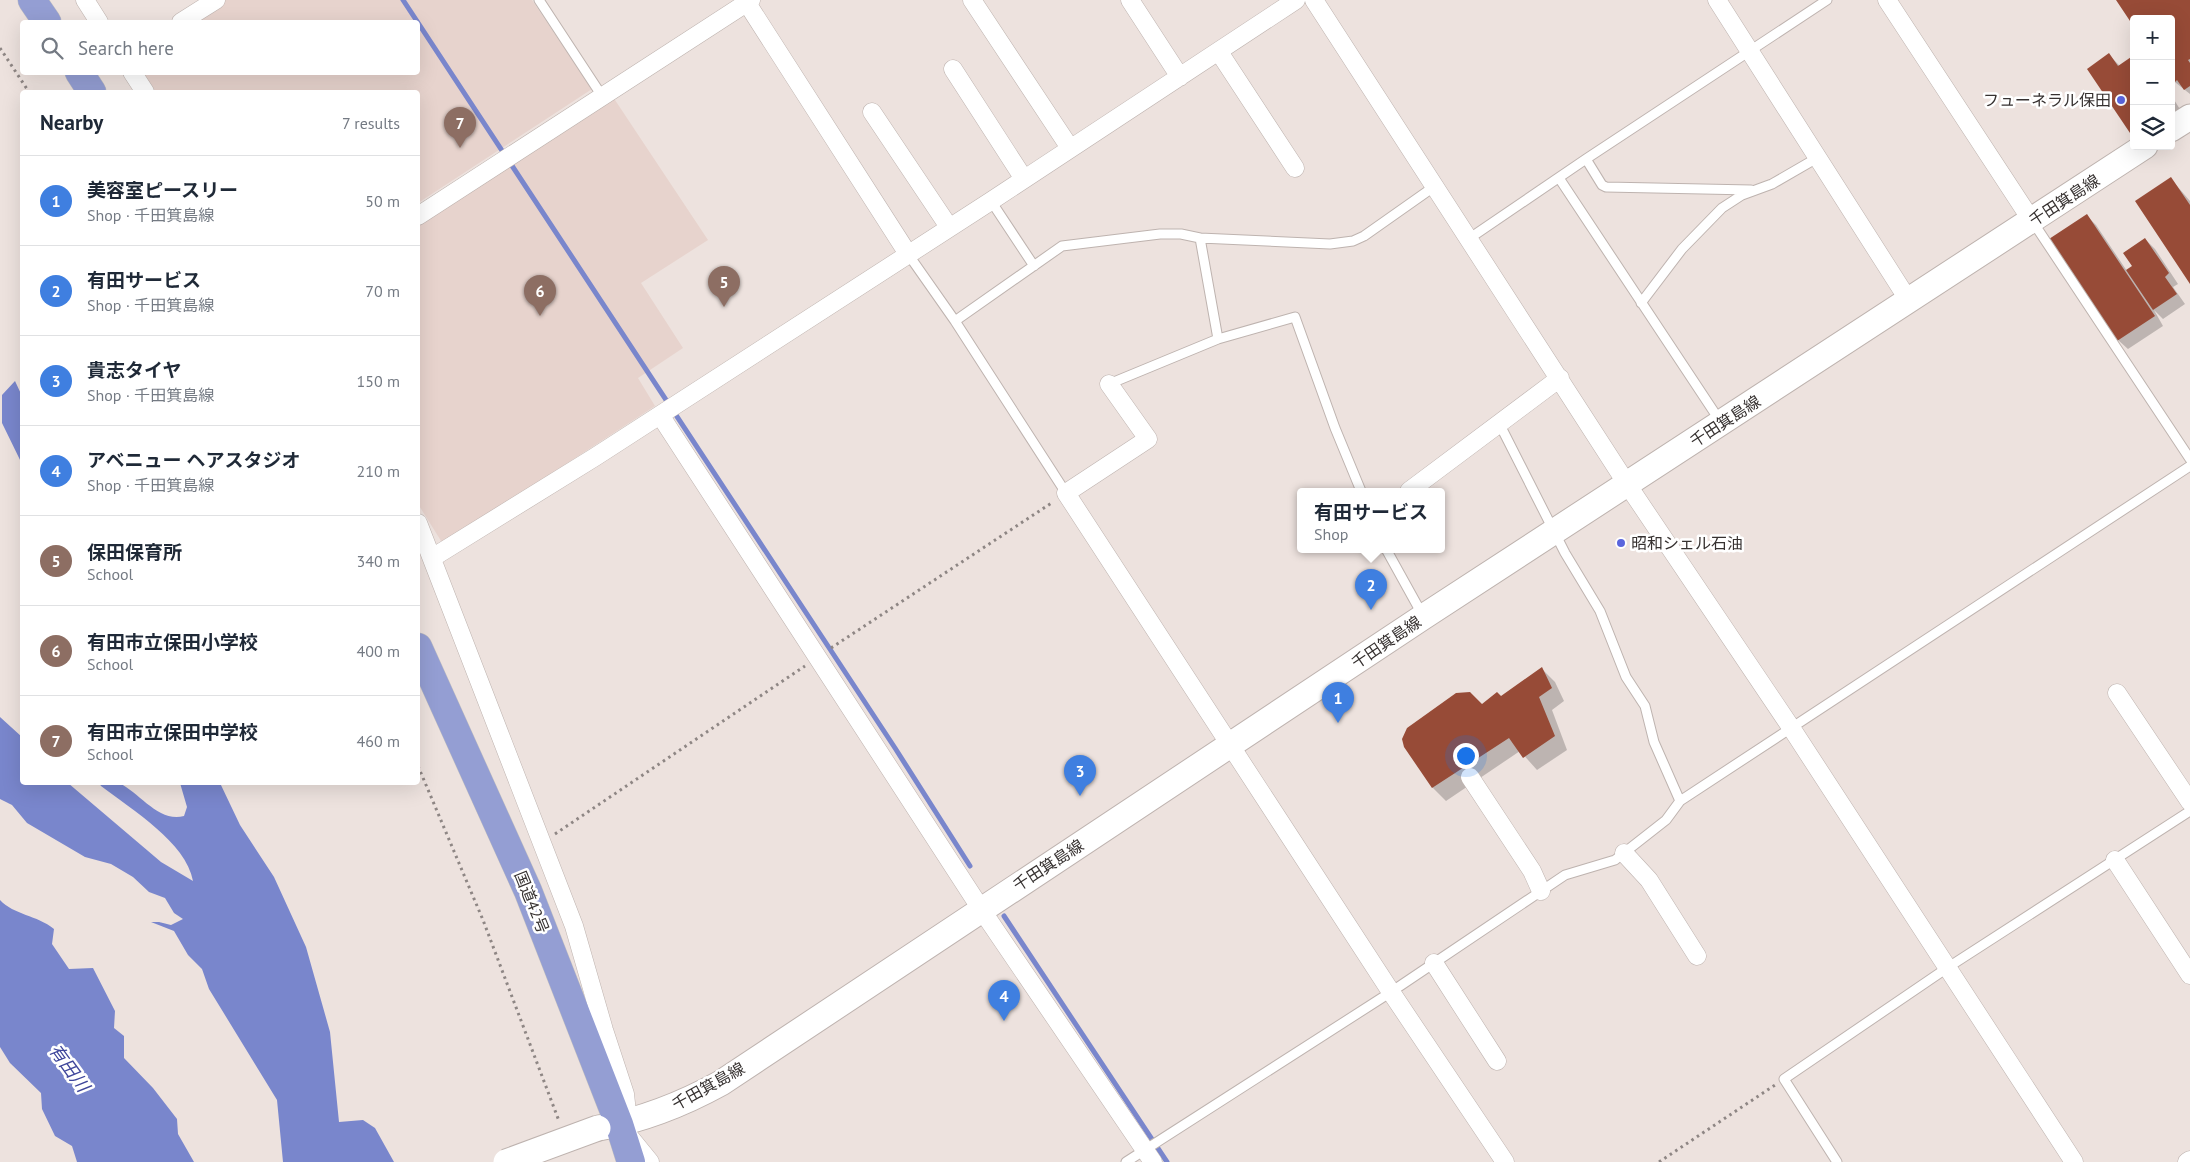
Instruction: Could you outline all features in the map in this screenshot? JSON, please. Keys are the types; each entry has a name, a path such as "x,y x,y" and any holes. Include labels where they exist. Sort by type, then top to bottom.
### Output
{"highway":[{"path":"32,0 46,20"},
{"path":"81,75 91,90"},
{"name":"国道42号","path":"420,651 528,891 615,1125 631,1162"}],"main road":[{"path":"2175,126 2190,117"},
{"name":"千田箕島線","path":"506,1162 668,1108 721,1083 1423,617 2139,150"}],"street":[{"path":"84,0 98,20"},
{"path":"184,20 216,0"},
{"path":"972,0 1070,148"},
{"path":"1130,0 1180,77"},
{"path":"432,558 660,415 991,201 1296,0"},
{"path":"1314,0 1628,484 1792,729 2074,1162"},
{"path":"1717,0 1909,301"},
{"path":"1887,0 2032,220"},
{"path":"420,215 748,1 908,254"},
{"path":"1219,52 1295,168"},
{"path":"953,69 1024,179"},
{"path":"134,75 144,90"},
{"path":"872,112 949,227"},
{"path":"1413,488 1560,378"},
{"path":"1109,384 1148,440 1066,493 1232,745 1391,992 1505,1162"},
{"path":"660,415 981,910 1149,1156"},
{"path":"420,528 574,926 604,1030 625,1094 615,1125 650,1162"},
{"path":"2117,693 2190,802"},
{"path":"1470,777 1532,871 1541,892"},
{"path":"1624,853 1650,880 1697,956"},
{"path":"2115,860 2190,975"},
{"path":"1434,963 1498,1061"}],"lane":[{"path":"539,0 602,96"},
{"path":"1470,238 1827,0"},
{"path":"1641,303 1682,249 1733,200 1772,184 1817,158"},
{"path":"1586,159 1602,185 1606,187 1754,190"},
{"path":"1559,178 1722,423"},
{"path":"955,321 1052,252 1070,244 1160,234 1181,234 1200,238 1342,243 1364,236 1436,186"},
{"path":"991,201 1034,266"},
{"path":"2032,220 2190,459"},
{"path":"1200,238 1218,339"},
{"path":"908,254 955,321 1066,493"},
{"path":"1109,384 1218,339 1295,317 1335,428 1360,488"},
{"path":"1499,423 1565,553 1600,611 1626,677 1645,706 1654,742 1680,801"},
{"path":"1126,1162 1149,1156 1565,876 1615,860 1666,820 1680,801 2190,466"},
{"path":"1388,553 1423,617"},
{"path":"1837,1162 1784,1079 1948,968 2190,811"}],"path":[{"path":"0,48 28,90"},
{"path":"420,771 483,920 561,1127"},
{"path":"1659,1162 1784,1079"}],"shaded area":[{"path":"226,0 532,0 592,89 420,202 420,90 155,90 144,75 420,75 420,20 195,20"},
{"path":"613,97 708,240 641,283 683,348 638,378 655,406 443,544 420,507 420,225"}],"water":[{"path":"15,381 20,392 20,460 2,423 2,395"},
{"path":"0,717 20,735 20,785 70,785 161,862 193,881 180,853 169,840 142,816 100,785 122,785 158,811 175,817 184,816 187,807 181,785 221,785 240,825 274,877 306,947 330,1032 339,1122 363,1120 375,1128 394,1162 283,1162 277,1100 209,989 202,969 188,955 174,931 151,922 171,925 183,919 174,913 165,898 149,892 133,877 111,864 85,857 27,823 12,805 0,799"},
{"name":"有田川","path":"0,900 12,909 47,924 54,929 52,944 69,969 93,968 115,1011 114,1028 124,1036 124,1058 153,1088 177,1119 178,1134 194,1162 77,1162 72,1146 55,1136 42,1109 41,1093 10,1063 0,1047"}],"building":[{"path":"2116,0 2190,0 2190,59 2188,60 2190,63 2190,86 2184,90 2177,80 2175,82 2175,15 2130,15 2130,21"},
{"name":"フューネラル保田","path":"2109,53 2118,66 2130,58 2130,133 2087,69"},
{"path":"2171,177 2190,205 2190,284 2135,201"},
{"path":"2087,214 2155,316 2117,341 2049,239"},
{"path":"2145,238 2169,273 2165,277 2177,294 2153,310 2126,270 2132,266 2123,253"},
{"path":"1542,667 1552,688 1539,697 1555,736 1523,758 1509,738 1432,788 1404,747 1402,739 1407,728 1456,693 1470,692 1482,704 1497,692 1501,696"}],"waterway":[{"path":"403,0 416,20"},
{"path":"420,26 895,748 970,866"},
{"path":"1004,916 1167,1162"}],"place":[{"name":"フューネラル保田","path":"2121,100"},
{"name":"有田市立保田中学校","path":"460,148"},
{"name":"保田保育所","path":"724,307"},
{"name":"有田市立保田小学校","path":"540,316"},
{"name":"昭和シェル石油","path":"1621,543"},
{"name":"有田サービス","path":"1371,610"},
{"name":"美容室ピースリー","path":"1338,723"},
{"name":"貴志タイヤ","path":"1080,796"},
{"name":"アベニュー ヘアスタジオ","path":"1004,1021"}]}
